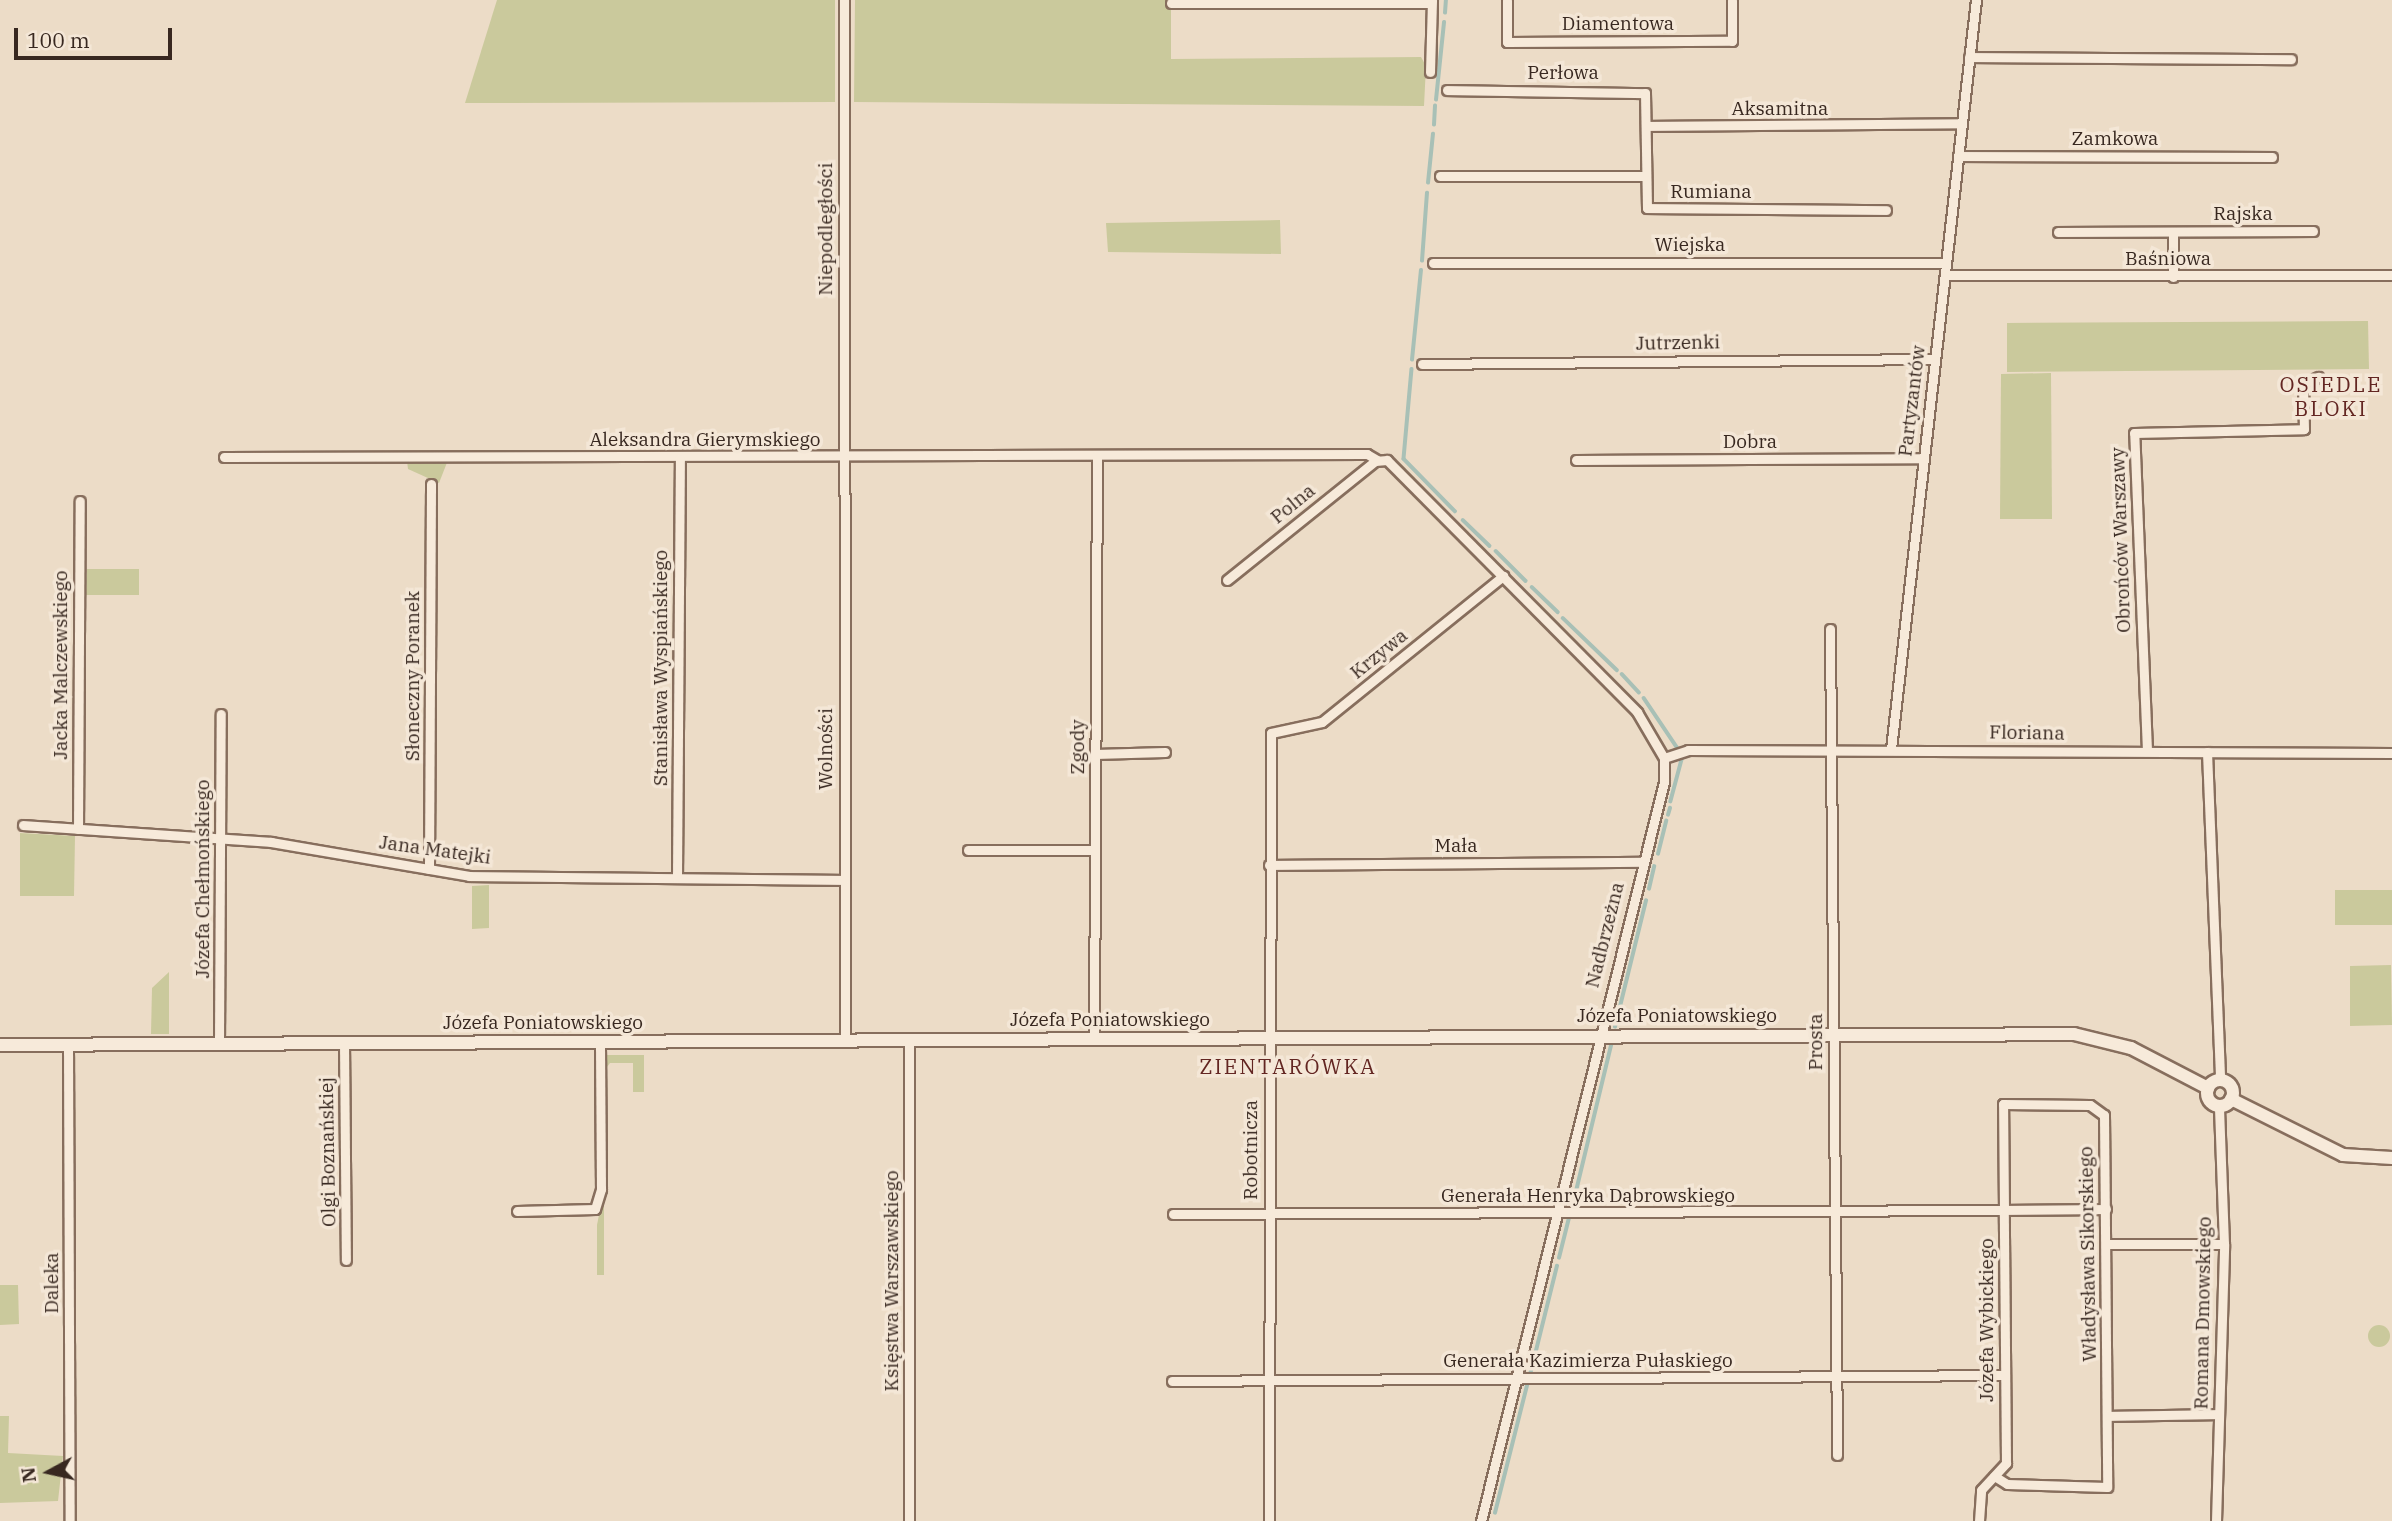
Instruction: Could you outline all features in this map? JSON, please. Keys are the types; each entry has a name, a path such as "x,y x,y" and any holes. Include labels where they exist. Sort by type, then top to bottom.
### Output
{"street":[{"name":"Niepodległości","path":"844,0 844,458"},
{"name":"Diamentowa","path":"1507,0 1507,42 1732,41 1732,0"},
{"name":"Partyzantów","path":"1891,749 1976,0"},
{"path":"1171,2 1432,1 1430,72"},
{"path":"1969,57 2291,59"},
{"name":"Perłowa","path":"1447,90 1633,90 1645,93 1646,126"},
{"name":"Aksamitna","path":"1646,126 1962,122"},
{"path":"1644,176 1646,126"},
{"name":"Zamkowa","path":"1958,156 2272,158"},
{"name":"Rumiana","path":"1440,176 1644,176 1647,208 1656,210 1886,211"},
{"name":"Rajska","path":"2058,232 2313,231"},
{"path":"2173,232 2173,277"},
{"name":"Wiejska","path":"1433,263 1946,263"},
{"name":"Baśniowa","path":"1945,275 2392,275"},
{"name":"Jutrzenki","path":"1422,364 1935,359"},
{"name":"Obrońców Warszawy","path":"2147,751 2134,433 2304,429 2303,384 2318,377"},
{"name":"Aleksandra Gierymskiego","path":"224,457 680,459 1367,453 1380,459"},
{"name":"Zgody","path":"1094,1039 1097,456"},
{"name":"Wolności","path":"844,458 845,1041"},
{"name":"Dobra","path":"1576,460 1923,458"},
{"name":"Stanisława Wyspiańskiego","path":"677,877 680,459"},
{"path":"1380,459 1503,576 1637,712 1664,758"},
{"name":"Polna","path":"1227,580 1380,459"},
{"name":"Słoneczny Poranek","path":"429,869 431,484"},
{"name":"Jacka Malczewskiego","path":"78,829 80,502"},
{"name":"Krzywa","path":"1270,737 1277,727 1322,722 1503,576"},
{"name":"Prosta","path":"1830,629 1837,1455"},
{"name":"Józefa Chełmońskiego","path":"219,1043 221,715"},
{"name":"Robotnicza","path":"1269,1521 1270,737"},
{"name":"Floriana","path":"1664,758 1688,750 2392,753"},
{"path":"1095,754 1166,752"},
{"path":"2207,752 2220,1081"},
{"name":"Nadbrzeżna","path":"1481,1521 1597,1035 1642,862 1664,758"},
{"name":"Jana Matejki","path":"23,825 220,839 483,876 844,880"},
{"path":"968,850 1095,850"},
{"name":"Mała","path":"1269,865 1642,862"},
{"name":"Józefa Poniatowskiego","path":"0,1045 1597,1035 2093,1036 2208,1088"},
{"name":"Księstwa Warszawskiego","path":"909,1040 909,1521"},
{"path":"517,1211 595,1209 601,1189 600,1042"},
{"name":"Olgi Boznańskiej","path":"344,1043 346,1260"},
{"name":"Daleka","path":"68,1045 70,1521"},
{"path":"2220,1081 2208,1088 2209,1100 2225,1103 2343,1155 2392,1158"},
{"path":"2220,1081 2231,1087 2225,1103"},
{"name":"Władysława Sikorskiego","path":"1994,1476 2007,1484 2107,1487 2104,1115 2072,1100 2003,1104 2004,1210"},
{"name":"Romana Dmowskiego","path":"2216,1521 2225,1103"},
{"path":"2004,1210 2106,1209"},
{"name":"Generała Henryka Dąbrowskiego","path":"1173,1214 1554,1215 2004,1210"},
{"name":"Józefa Wybickiego","path":"1979,1521 1980,1493 2006,1463 2004,1210"},
{"path":"2106,1244 2224,1244"},
{"name":"Generała Kazimierza Pułaskiego","path":"1172,1381 1836,1379 2004,1375"},
{"path":"2107,1416 2219,1414"}],"green space":[{"path":"497,0 835,0 835,102 465,103"},
{"path":"855,0 1171,0 1171,59 1421,57 1426,66 1424,106 854,102"},
{"path":"1280,220 1281,254 1108,252 1106,223"},
{"path":"2368,321 2369,369 2007,372 2007,323"},
{"path":"2051,373 2052,519 2000,519 2001,374"},
{"path":"448,460 439,483 408,469 407,461"},
{"path":"87,569 139,569 139,595 86,595"},
{"path":"20,833 75,836 74,896 20,896"},
{"path":"489,885 489,928 472,929 472,886"},
{"path":"2335,890 2392,890 2392,925 2335,925"},
{"path":"2391,965 2392,1025 2350,1026 2350,966"},
{"path":"169,972 169,1034 151,1034 152,988"},
{"path":"604,1055 644,1055 644,1092 633,1092 633,1063 610,1063 604,1071"},
{"path":"604,1190 604,1275 597,1275 597,1225"},
{"path":"0,1285 18,1285 19,1324 0,1325"},
{"path":"2379,1325 2387,1328 2390,1336 2387,1344 2379,1347 2371,1344 2368,1336 2371,1328"},
{"path":"0,1416 9,1416 8,1453 63,1456 58,1501 0,1503"}],"waterway":[{"path":"1445,13 1446,0"},
{"path":"1436,100 1444,22"},
{"path":"1434,125 1435,106"},
{"path":"1428,183 1433,134"},
{"path":"1422,261 1427,193"},
{"path":"1412,360 1421,270"},
{"path":"1412,369 1404,459 1455,511"},
{"path":"1463,520 1490,546"},
{"path":"1496,551 1526,581"},
{"path":"1532,587 1558,612"},
{"path":"1563,618 1617,670"},
{"path":"1622,674 1639,692"},
{"path":"1644,698 1683,756 1671,801"},
{"path":"1668,815 1670,808"},
{"path":"1658,854 1666,821"},
{"path":"1649,889 1654,867"},
{"path":"1615,1027 1646,901"},
{"path":"1572,1208 1611,1045"},
{"path":"1559,1258 1569,1218"},
{"path":"1530,1375 1557,1266"},
{"path":"1495,1513 1527,1386"}],"district":[{"name":"OSIEDLE BLOKI","path":"2331,396"},
{"name":"ZIENTARÓWKA","path":"1288,1066"}]}
